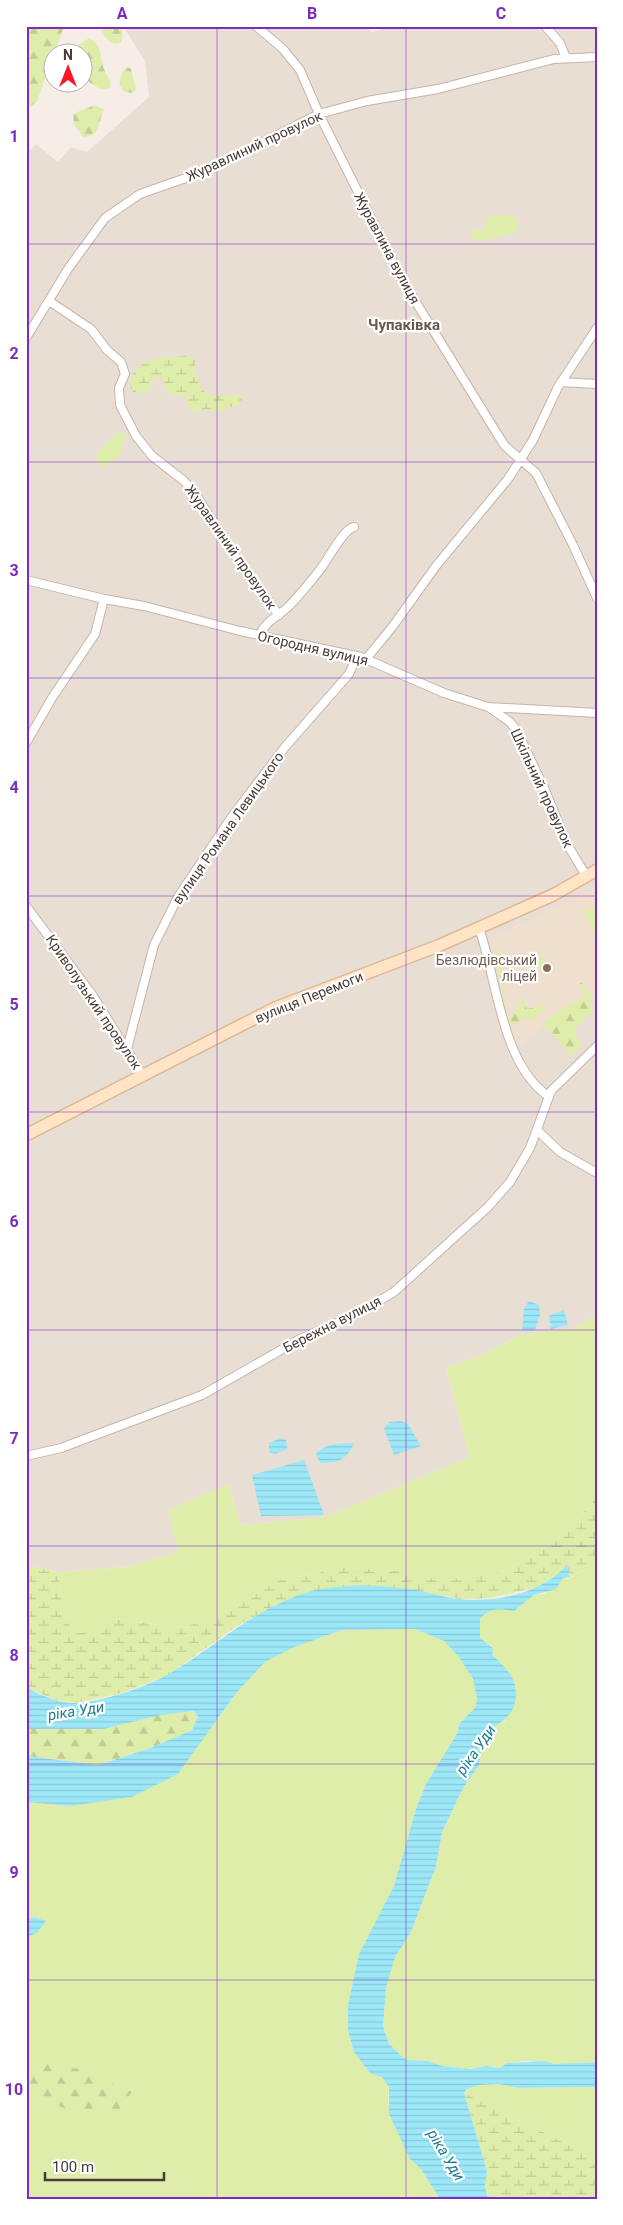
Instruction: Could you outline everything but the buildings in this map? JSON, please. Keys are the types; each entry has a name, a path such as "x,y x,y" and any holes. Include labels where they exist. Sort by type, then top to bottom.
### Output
{"street":[{"name":"Журавлина вулиця","path":"256,26 294,62 401,278 505,446 531,466 540,478 597,598"},
{"path":"545,26 560,43 566,58"},
{"name":"Журавлиний провулок","path":"26,338 75,258 110,214 140,194 203,172 319,114 367,101 438,88 534,64 566,58 597,57"},
{"name":"Журавлиний провулок","path":"49,301 91,329 106,350 122,362 125,374 119,388 120,406 136,436 152,456 183,480 194,492 244,568 279,615"},
{"path":"366,659 393,626 436,566 492,500 521,459 561,382 597,328"},
{"path":"561,382 597,384"},
{"path":"260,635 265,625 291,603 321,569 345,532 354,527"},
{"name":"Огородня вулиця","path":"26,580 356,656 444,693 488,707 597,713"},
{"path":"26,743 52,698 96,634 104,599"},
{"name":"вулиця Романа Левицького","path":"126,1049 154,945 178,897 231,818 279,754 349,674 356,656"},
{"name":"Шкільний провулок","path":"488,707 510,722 517,731 545,790 567,844 587,877"},
{"name":"вулиця Перемоги","path":"26,1135 275,1008 417,955 553,895 597,870"},
{"name":"Криволузький провулок","path":"26,906 84,983 143,1076"},
{"path":"479,928 491,967 498,1004 512,1043 532,1083 548,1096"},
{"name":"Бережна вулиця","path":"26,1456 46,1453 202,1395 300,1339 351,1317 402,1286 500,1194 520,1167 537,1130 548,1096 559,1082 597,1046"},
{"path":"537,1130 560,1152 597,1172"}],"shaded area":[{"path":"123,26 365,26 371,32 392,26 597,26 597,1315 572,1329 520,1335 484,1354 446,1368 470,1457 326,1517 241,1525 228,1484 179,1552 126,1567 58,1572 26,1565 26,154 36,144 58,162 71,147 87,152 149,97 145,61"},
{"name":"Безлюдівський ліцей","path":"597,886 597,998 574,1007 518,1046 509,1022 490,938"}],"green space":[{"path":"26,26 64,26 58,42 42,42 42,87 37,101 26,110"},
{"path":"100,26 122,26 122,42 114,44 108,40"},
{"path":"89,38 99,48 104,69 110,80 110,88 103,89 92,84 92,42 84,42"},
{"path":"127,67 131,69 136,90 131,93 123,91 120,85 121,75"},
{"path":"95,105 104,110 98,128 93,134 83,137 74,124 73,114"},
{"path":"507,214 517,220 517,229 513,233 479,241 475,240 470,233 473,229 485,230 487,217"},
{"path":"189,356 195,360 196,375 205,394 218,396 240,395 242,399 240,404 216,412 206,409 194,412 188,407 188,401 185,396 174,396 167,392 164,380 159,377 152,381 149,390 144,393 134,393 130,383 131,378 142,365 156,359"},
{"path":"118,433 124,433 127,437 122,444 120,456 108,465 100,467 97,461 98,452"},
{"path":"597,906 597,940 584,911"},
{"path":"495,948 505,964 503,975 506,1002 504,1008 504,992 494,955"},
{"path":"543,956 547,964 531,972 527,964"},
{"path":"578,982 582,983 591,994 590,1002 593,1010 575,1028 582,1046 571,1055 548,1029 541,1025 561,1009 583,998 583,992"},
{"path":"521,998 525,1000 527,1009 543,1005 546,1009 537,1015 536,1020 525,1018 510,1026 508,1020 519,1007"},
{"path":"597,1315 597,1498 558,1539 507,1571 442,1581 401,1571 345,1568 280,1580 233,1608 183,1628 108,1618 95,1633 72,1633 64,1612 58,1572 126,1567 178,1552 168,1510 228,1484 241,1525 326,1517 470,1457 446,1368 484,1354 520,1335 572,1329"},
{"path":"597,1498 597,1563 570,1577 567,1565 558,1574 538,1587 490,1598 460,1599 420,1591 282,1602 237,1626 166,1676 122,1693 76,1703 56,1700 26,1688 26,1565 58,1572 64,1612 72,1633 95,1633 107,1618 183,1628 233,1608 280,1580 345,1568 401,1571 442,1581 507,1571 558,1539"},
{"path":"597,1563 597,2062 559,2064 526,2061 512,2063 500,2068 486,2066 465,2069 442,2066 428,2061 406,2060 389,2044 383,2026 386,1988 395,1956 411,1932 436,1867 442,1832 462,1790 479,1765 481,1750 493,1738 495,1725 505,1721 514,1682 492,1653 493,1647 480,1639 479,1619 487,1612 499,1609 514,1611 534,1595 544,1594 564,1578 567,1579"},
{"path":"415,1629 444,1641 450,1646 469,1672 474,1682 478,1701 476,1708 459,1724 458,1732 426,1784 416,1809 394,1886 359,1955 348,2005 389,2087 388,2101 410,2159 421,2169 440,2199 26,2199 26,1802 70,1806 217,1721 237,1692 265,1662 292,1648 342,1630"},
{"path":"193,1711 198,1716 192,1730 153,1747 99,1765 26,1756 26,1729"},
{"path":"26,2059 84,2070 132,2092 119,2110 69,2110 26,2094"},
{"path":"498,2084 519,2088 597,2087 597,2168 581,2151 464,2093 475,2086"},
{"path":"464,2093 581,2151 597,2168 597,2199 488,2199 485,2187 487,2171"}],"water":[{"path":"529,1301 539,1305 540,1316 535,1330 522,1331 524,1309"},
{"path":"564,1310 568,1325 551,1329 549,1316"},
{"path":"401,1421 408,1424 421,1446 394,1455 384,1429 389,1422"},
{"path":"281,1438 286,1440 287,1449 275,1454 269,1452 269,1443"},
{"path":"354,1443 345,1457 337,1461 320,1463 316,1454 328,1446"},
{"path":"304,1460 324,1515 261,1516 252,1475"},
{"name":"ріка Уди","path":"567,1565 570,1577 563,1578 556,1589 534,1595 514,1611 499,1609 487,1612 480,1619 480,1638 493,1648 492,1654 512,1678 516,1689 515,1702 506,1718 495,1726 493,1738 481,1750 479,1765 462,1790 442,1832 436,1867 411,1932 395,1957 386,1988 383,2026 389,2044 406,2060 428,2061 442,2066 471,2069 486,2066 500,2068 507,2063 545,2061 554,2064 597,2062 597,2087 519,2088 498,2084 480,2085 467,2089 464,2093 487,2171 485,2187 488,2199 440,2199 421,2169 410,2159 389,2114 389,2087 382,2077 370,2073 354,2052 348,2030 348,2005 359,1954 394,1886 416,1809 426,1784 458,1732 459,1724 476,1707 477,1698 473,1679 459,1657 444,1641 415,1629 342,1630 292,1648 265,1662 237,1692 178,1774 132,1797 70,1806 26,1802 26,1756 99,1765 153,1747 192,1730 198,1716 193,1711 161,1715 103,1729 26,1729 26,1688 64,1702 77,1703 99,1700 147,1685 186,1663 259,1614 279,1603 321,1589 359,1585 384,1586 422,1591 445,1597 474,1600 488,1599 518,1594 532,1589 557,1575"},
{"path":"35,1917 46,1921 37,1933 26,1937 26,1919"}],"place":[{"name":"Безлюдівський ліцей","path":"547,968"}],"district":[{"name":"Чупаківка","path":"404,325"}]}
